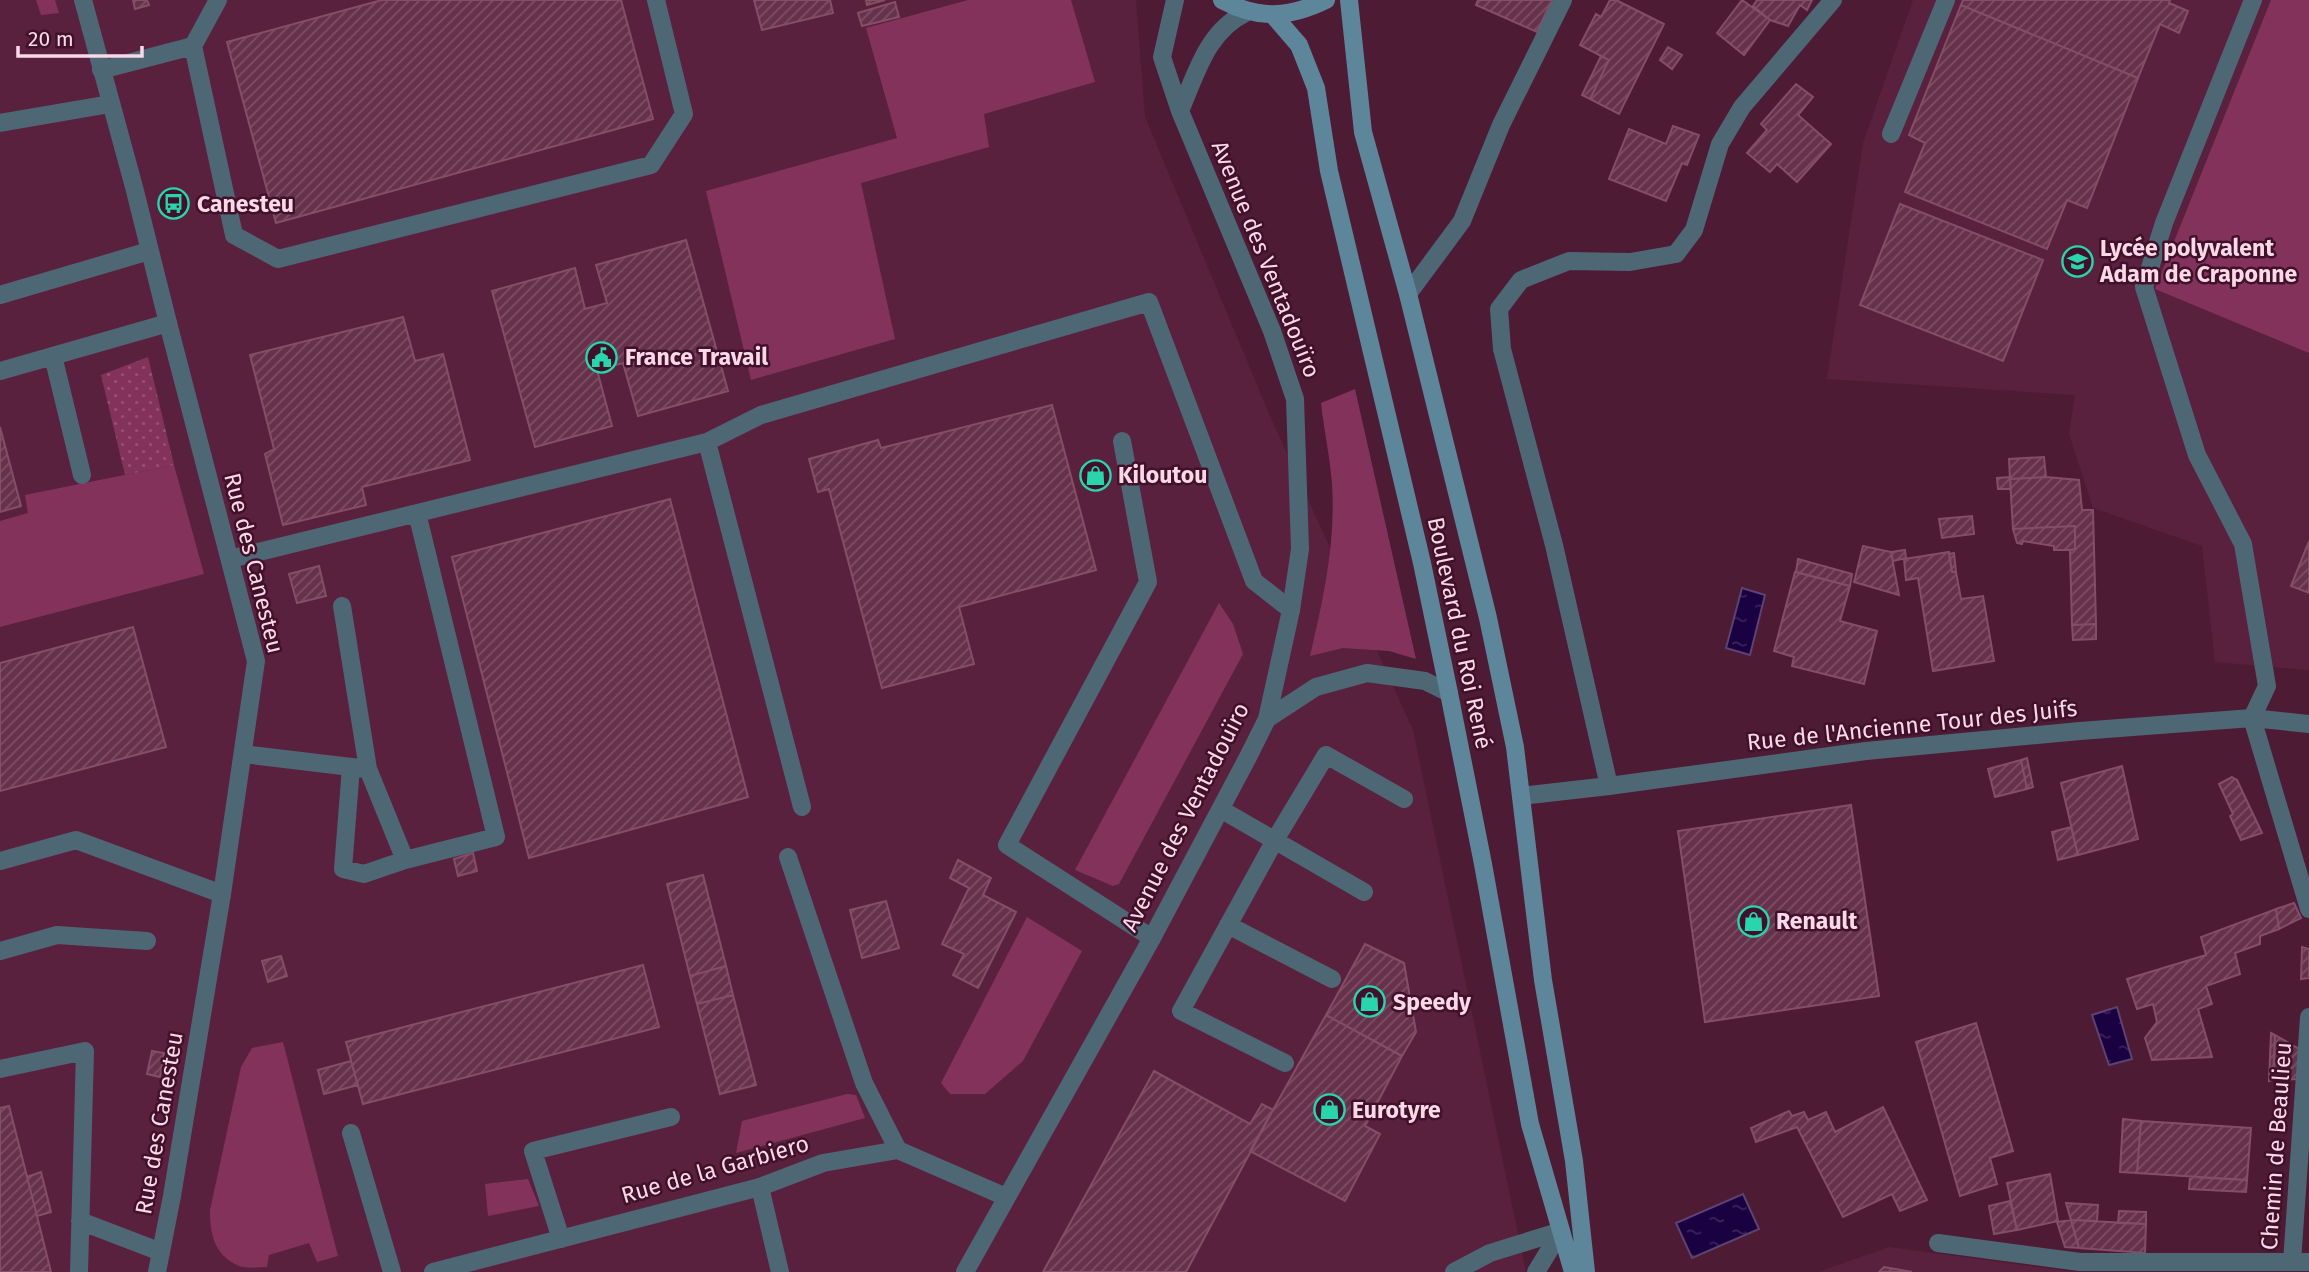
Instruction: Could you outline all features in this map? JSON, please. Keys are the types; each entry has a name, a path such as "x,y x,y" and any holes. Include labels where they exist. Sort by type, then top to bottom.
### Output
{"main road":[{"path":"1222,0 1247,12 1273,15 1301,12 1326,0"},
{"name":"Boulevard du Roi René","path":"1349,0 1363,132 1408,294 1488,618 1515,747 1543,980 1574,1161 1586,1272"},
{"name":"Boulevard du Roi René","path":"1273,15 1299,45 1316,88 1329,171 1422,564 1483,864 1530,1124 1573,1272"}],"street":[{"name":"Rue des Canesteu","path":"83,0 256,660 222,894 160,1266"},
{"path":"218,0 193,46 233,235 278,259 651,165 684,114 656,0"},
{"name":"Avenue des Ventadouïro","path":"965,1272 1222,810 1266,719 1291,610 1300,549 1295,399 1272,331 1180,111 1162,57 1175,0"},
{"path":"1408,294 1462,221 1500,125 1563,0"},
{"path":"1609,786 1554,545 1502,349 1499,309 1521,280 1569,261 1630,262 1676,254 1694,230 1720,144 1742,107 1833,0"},
{"path":"1891,134 1946,0"},
{"path":"2253,0 2164,223 2144,287 2197,455 2243,544 2267,686 2252,718 2309,909"},
{"path":"1180,111 1209,45 1230,20 1247,12"},
{"path":"101,70 193,46"},
{"path":"0,123 110,104"},
{"path":"0,295 149,251"},
{"path":"230,559 707,442 761,415 1149,302 1254,581 1291,610"},
{"path":"0,371 168,323"},
{"path":"53,356 82,475"},
{"path":"1122,441 1147,582 1007,845 1152,938"},
{"path":"707,442 802,807"},
{"path":"342,606 359,768 342,869 364,874 405,860 496,837 416,513"},
{"path":"1266,719 1316,687 1367,673 1425,681 1448,693"},
{"name":"Rue de l'Ancienne Tour des Juifs","path":"1521,796 1866,751 2252,718 2309,724"},
{"path":"243,754 359,768"},
{"path":"1285,1063 1181,1011 1275,840 1326,755 1404,799"},
{"path":"359,768 405,860"},
{"path":"1222,810 1364,892"},
{"path":"0,861 76,840 222,894"},
{"path":"788,857 864,1083 898,1150 1006,1197"},
{"path":"1228,925 1332,979"},
{"path":"0,951 57,935 148,941"},
{"name":"Chemin de Beaulieu","path":"2300,1262 2309,1017"},
{"path":"0,1069 85,1051 79,1272"},
{"path":"561,1238 533,1151 671,1116"},
{"path":"351,1133 392,1272"},
{"name":"Rue de la Garbiero","path":"433,1272 760,1187 823,1163 898,1150"},
{"path":"760,1187 780,1272"},
{"path":"80,1222 160,1266"},
{"path":"1454,1272 1490,1253 1561,1231"},
{"path":"1536,1272 1561,1231"},
{"path":"1938,1243 2080,1262 2300,1262"}],"shaded area":[{"path":"0,0 1136,0 1145,117 1270,416 1413,730 1526,1272 0,1272"},
{"path":"36,0 55,0 59,13 41,15"},
{"path":"968,0 1071,0 1095,82 984,114 989,147 861,183 895,339 751,380 706,191 897,138 866,28"},
{"name":"Lycée polyvalent Adam de Craponne","path":"1913,0 2309,0 2309,670 2215,662 2202,546 2093,508 2069,434 2075,395 1827,379 1863,143"},
{"path":"2271,0 2309,0 2309,353 2155,289"},
{"path":"148,357 174,465 125,475 101,375"},
{"path":"1355,389 1416,659 1389,651 1343,648 1310,656 1324,593 1333,506 1321,403"},
{"path":"174,465 204,574 0,627 0,521 28,513 25,495"},
{"path":"1219,603 1233,624 1243,654 1119,884 1113,886 1075,870"},
{"path":"1027,917 1082,951 1023,1061 985,1094 950,1094 941,1083"},
{"path":"283,1042 338,1256 317,1262 309,1243 269,1255 267,1267 242,1267 224,1256 215,1243 210,1210 241,1067 252,1048"},
{"path":"847,1094 856,1095 865,1118 736,1153 742,1121"},
{"path":"528,1179 539,1206 488,1216 485,1184"},
{"path":"1889,1247 2074,1272 1818,1272"}],"water":[{"path":"1742,588 1765,595 1750,655 1726,648"},
{"path":"2117,1007 2132,1059 2109,1065 2092,1015"},
{"path":"1743,1194 1759,1229 1692,1258 1676,1223"}],"building":[{"path":"133,0 147,0 149,5 135,9"},
{"path":"382,0 621,0 653,119 276,223 227,42"},
{"path":"754,0 830,0 833,13 762,30"},
{"path":"866,0 885,0 867,5"},
{"path":"1478,0 1552,0 1537,32 1476,5"},
{"path":"1610,0 1616,0 1664,24 1619,114 1590,99 1609,60 1580,45 1596,14 1601,17"},
{"path":"1742,0 1770,20 1744,55 1717,33"},
{"path":"1757,0 1812,0 1807,10 1800,5 1788,26 1770,20 1753,6"},
{"path":"1963,0 2170,0 2169,3 2188,11 2179,33 2160,24 2138,78 1961,5"},
{"path":"895,2 899,17 862,26 858,13"},
{"path":"1961,5 2138,78 2087,208 2067,200 2047,249 1905,192 1925,143 1909,135"},
{"path":"1668,47 1682,55 1672,69 1660,60"},
{"path":"1601,56 1609,60 1590,99 1582,95"},
{"path":"1796,84 1813,97 1798,115 1831,144 1797,182 1777,164 1770,172 1747,153 1767,130 1761,124"},
{"path":"1673,126 1699,135 1687,165 1682,163 1666,201 1609,179 1629,129 1666,144"},
{"path":"1900,204 2043,260 2003,361 1860,305"},
{"path":"686,240 728,391 638,416 623,363 597,370 612,426 535,447 492,291 575,268 585,309 607,303 596,265"},
{"path":"403,317 415,361 443,354 470,460 362,487 366,505 283,525 265,454 274,449 250,355"},
{"path":"1052,405 1096,570 959,607 974,664 882,688 829,489 818,492 809,459 878,440 881,448"},
{"path":"0,427 21,506 0,512"},
{"path":"2044,457 2046,477 2010,479 2009,459"},
{"path":"2010,477 2011,489 1998,489 1997,478"},
{"path":"2046,477 2079,480 2082,510 2093,510 2096,624 2072,625 2070,550 2075,549 2075,526 2013,529 2010,479"},
{"path":"670,499 748,797 529,858 452,557"},
{"path":"1972,516 1974,534 1942,538 1939,519"},
{"path":"2075,526 2075,549 2070,550 2054,550 2054,546 2023,541 2022,544 2017,543 2013,529"},
{"path":"2309,541 2309,593 2291,586"},
{"path":"1863,546 1891,552 1899,595 1854,582"},
{"path":"1905,550 1906,558 1893,561 1891,552"},
{"path":"1949,552 1961,599 1983,596 1994,661 1933,671 1918,578 1906,580 1904,559"},
{"path":"1954,553 1956,572 1952,572 1949,554"},
{"path":"1798,559 1852,574 1850,586 1796,572"},
{"path":"319,566 326,596 297,603 289,574"},
{"path":"1795,572 1850,586 1840,621 1877,631 1864,684 1792,666 1794,657 1774,651"},
{"path":"2096,624 2096,639 2073,640 2072,625"},
{"path":"133,627 166,747 0,791 0,663"},
{"path":"2027,758 2033,787 2027,789 2021,760"},
{"path":"2021,760 2027,789 1995,797 1988,769"},
{"path":"2122,766 2138,839 2078,855 2061,783"},
{"path":"2232,777 2237,780 2262,833 2241,840 2219,784"},
{"path":"1851,805 1879,996 1705,1022 1678,831"},
{"path":"2071,827 2078,855 2058,860 2052,832"},
{"path":"473,853 477,871 458,876 454,859"},
{"path":"958,860 991,878 983,895 1016,912 978,988 953,975 964,954 942,944 969,888 950,878"},
{"path":"703,875 726,966 690,976 667,884"},
{"path":"886,901 899,948 862,958 850,910"},
{"path":"2294,903 2301,918 2279,929 2276,909"},
{"path":"2276,909 2279,929 2260,936 2260,944 2235,953 2240,974 2206,986 2212,1004 2198,1009 2212,1057 2152,1060 2145,1038 2157,1022 2153,1004 2137,1009 2127,979 2206,955 2201,937"},
{"path":"1365,944 1404,963 1416,1032 1402,1056 1326,1015"},
{"path":"2302,947 2309,949 2309,978 2301,979"},
{"path":"281,956 287,976 268,982 262,961"},
{"path":"643,965 659,1027 363,1104 346,1042"},
{"path":"726,966 733,995 697,1004 690,976"},
{"path":"733,995 756,1085 720,1094 697,1004"},
{"path":"1326,1015 1402,1056 1365,1126 1380,1134 1345,1201 1250,1151"},
{"path":"1976,1023 2013,1151 1990,1158 1997,1184 1960,1196 1916,1042"},
{"path":"2271,1033 2275,1035 2273,1080 2269,1081"},
{"path":"2275,1035 2301,1050 2299,1079 2273,1080"},
{"path":"152,1051 164,1053 160,1077 147,1074"},
{"path":"351,1061 358,1085 324,1094 318,1070"},
{"path":"1154,1071 1250,1124 1262,1104 1273,1110 1186,1272 1043,1272"},
{"path":"9,1106 51,1272 0,1272 0,1108"},
{"path":"1883,1107 1927,1200 1900,1211 1892,1194 1843,1217 1797,1127 1756,1142 1751,1128 1789,1111 1792,1116 1804,1112 1808,1120 1826,1112 1835,1132"},
{"path":"2123,1119 2141,1121 2137,1173 2120,1172"},
{"path":"2141,1121 2251,1128 2247,1180 2137,1173"},
{"path":"41,1172 51,1212 37,1216 27,1177"},
{"path":"2050,1174 2058,1221 2017,1230 2007,1183"},
{"path":"2190,1177 2247,1180 2246,1192 2189,1189"},
{"path":"2010,1201 2017,1230 1994,1234 1989,1206"},
{"path":"2066,1203 2098,1205 2097,1221 2071,1220"},
{"path":"2119,1211 2146,1212 2146,1224 2118,1223"},
{"path":"2071,1220 2079,1248 2065,1247 2057,1222"},
{"path":"2071,1220 2146,1224 2145,1253 2079,1248"},
{"path":"1884,1267 1912,1272 1879,1272"}],"place":[{"name":"Canesteu","path":"174,204"},
{"name":"Lycée polyvalent Adam de Craponne","path":"2077,261"},
{"name":"France Travail","path":"602,357"},
{"name":"Kiloutou","path":"1095,475"},
{"name":"Renault","path":"1753,921"},
{"name":"Speedy","path":"1370,1002"},
{"name":"Eurotyre","path":"1329,1110"}]}
